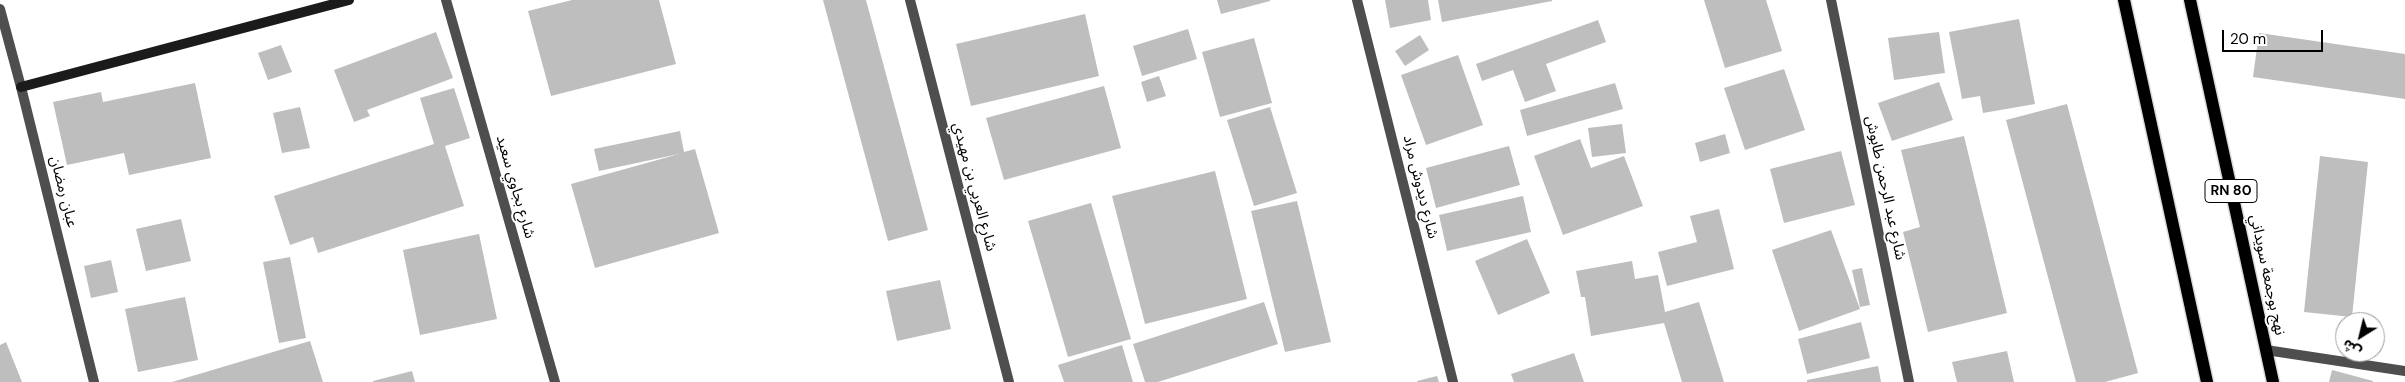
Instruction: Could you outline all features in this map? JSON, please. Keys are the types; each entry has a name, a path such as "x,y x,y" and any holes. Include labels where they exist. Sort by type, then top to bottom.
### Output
{"main road":[{"path":"22,87 349,0"},
{"path":"2124,0 2207,382"},
{"name":"نهج بوجمعة سويداني","path":"2190,0 2273,382"}],"street":[{"name":"شارع بجاوي سعيد","path":"446,0 556,382"},
{"name":"شارع العربي بن مهيدي","path":"910,0 1009,382"},
{"name":"شارع ديدوش مراد","path":"1357,0 1453,382"},
{"name":"شارع عبد الرحمن طابوش","path":"1831,0 1909,382"},
{"name":"عبان رمضان","path":"0,9 22,87 94,382"},
{"path":"2266,350 2405,371"}],"building":[{"path":"572,0 659,0 676,64 551,96 528,11"},
{"path":"823,0 866,0 928,230 888,241"},
{"path":"1217,0 1270,0 1270,1 1221,14"},
{"path":"1385,0 1428,0 1431,20 1390,28"},
{"path":"1438,0 1552,0 1552,1 1442,22"},
{"path":"1704,0 1766,0 1782,51 1725,68"},
{"path":"1085,14 1099,76 971,106 956,44"},
{"path":"2019,19 2035,104 1983,113 1980,96 1962,99 1949,32"},
{"path":"1598,20 1606,42 1546,64 1556,91 1525,102 1513,70 1482,81 1476,64"},
{"path":"1188,29 1197,59 1142,76 1133,46"},
{"path":"436,32 453,78 367,110 370,116 354,122 334,70"},
{"path":"1939,32 1945,73 1894,80 1888,38"},
{"path":"2259,33 2405,54 2405,99 2253,77"},
{"path":"1420,35 1429,50 1405,66 1395,51"},
{"path":"1254,38 1272,103 1220,117 1202,52"},
{"path":"281,45 292,72 268,80 258,53"},
{"path":"1458,55 1483,125 1426,145 1401,75"},
{"path":"1784,69 1805,130 1745,150 1724,88"},
{"path":"1159,76 1166,96 1147,102 1141,82"},
{"path":"1939,82 1953,120 1892,141 1878,103"},
{"path":"195,83 211,158 129,175 124,153 67,165 53,102 101,92 103,102"},
{"path":"1615,83 1623,109 1527,136 1520,110"},
{"path":"1104,86 1121,148 1004,180 986,118"},
{"path":"454,88 470,138 445,146 464,206 318,253 313,237 290,245 274,196 434,144 420,98"},
{"path":"2067,104 2138,373 2105,382 2076,382 2006,120"},
{"path":"300,107 310,148 282,153 273,113"},
{"path":"1270,107 1297,193 1254,206 1227,120"},
{"path":"1622,124 1626,153 1592,157 1588,128"},
{"path":"680,131 684,152 695,149 719,233 595,268 571,184 679,154 599,171 594,149"},
{"path":"1725,134 1730,153 1700,162 1695,143"},
{"path":"1964,136 2007,313 1928,332 1903,232 1920,227 1901,150"},
{"path":"1580,139 1591,168 1624,156 1643,206 1563,235 1534,156"},
{"path":"1509,146 1520,185 1436,208 1426,168"},
{"path":"1841,151 1855,205 1784,223 1770,169"},
{"path":"2320,156 2368,162 2353,312 2335,312 2335,315 2304,312"},
{"path":"1215,171 1247,299 1145,324 1112,196"},
{"path":"1523,196 1531,232 1447,251 1439,215"},
{"path":"1297,201 1331,342 1285,352 1251,211"},
{"path":"1091,203 1131,339 1068,357 1028,221"},
{"path":"1719,209 1734,269 1667,286 1658,252 1697,242 1690,216"},
{"path":"181,219 191,261 146,271 136,229"},
{"path":"1831,230 1860,309 1799,331 1772,250"},
{"path":"479,234 497,319 420,335 403,250"},
{"path":"1527,239 1550,293 1498,315 1475,261"},
{"path":"290,257 306,338 279,343 263,262"},
{"path":"111,260 118,292 91,298 84,266"},
{"path":"1632,261 1635,279 1658,275 1665,312 1699,302 1724,382 1682,382 1664,323 1591,336 1585,297 1581,297 1576,271"},
{"path":"1862,268 1870,305 1860,307 1852,270"},
{"path":"940,280 951,329 897,341 886,291"},
{"path":"185,297 198,360 138,372 125,309"},
{"path":"1264,302 1278,344 1158,382 1145,382 1133,344"},
{"path":"1861,322 1870,358 1807,374 1798,339"},
{"path":"310,341 323,382 172,382"},
{"path":"6,342 22,382 0,382 0,345"},
{"path":"1122,345 1133,382 1064,382 1058,365"},
{"path":"2007,351 2014,382 1957,382 1952,362"},
{"path":"1574,353 1584,382 1514,382 1511,374"},
{"path":"1878,366 1881,382 1807,382 1807,380"},
{"path":"2332,370 2373,381 2373,382 2329,382"},
{"path":"412,371 415,382 373,382 373,381"},
{"path":"1437,376 1439,382 1417,382 1417,381"}]}
